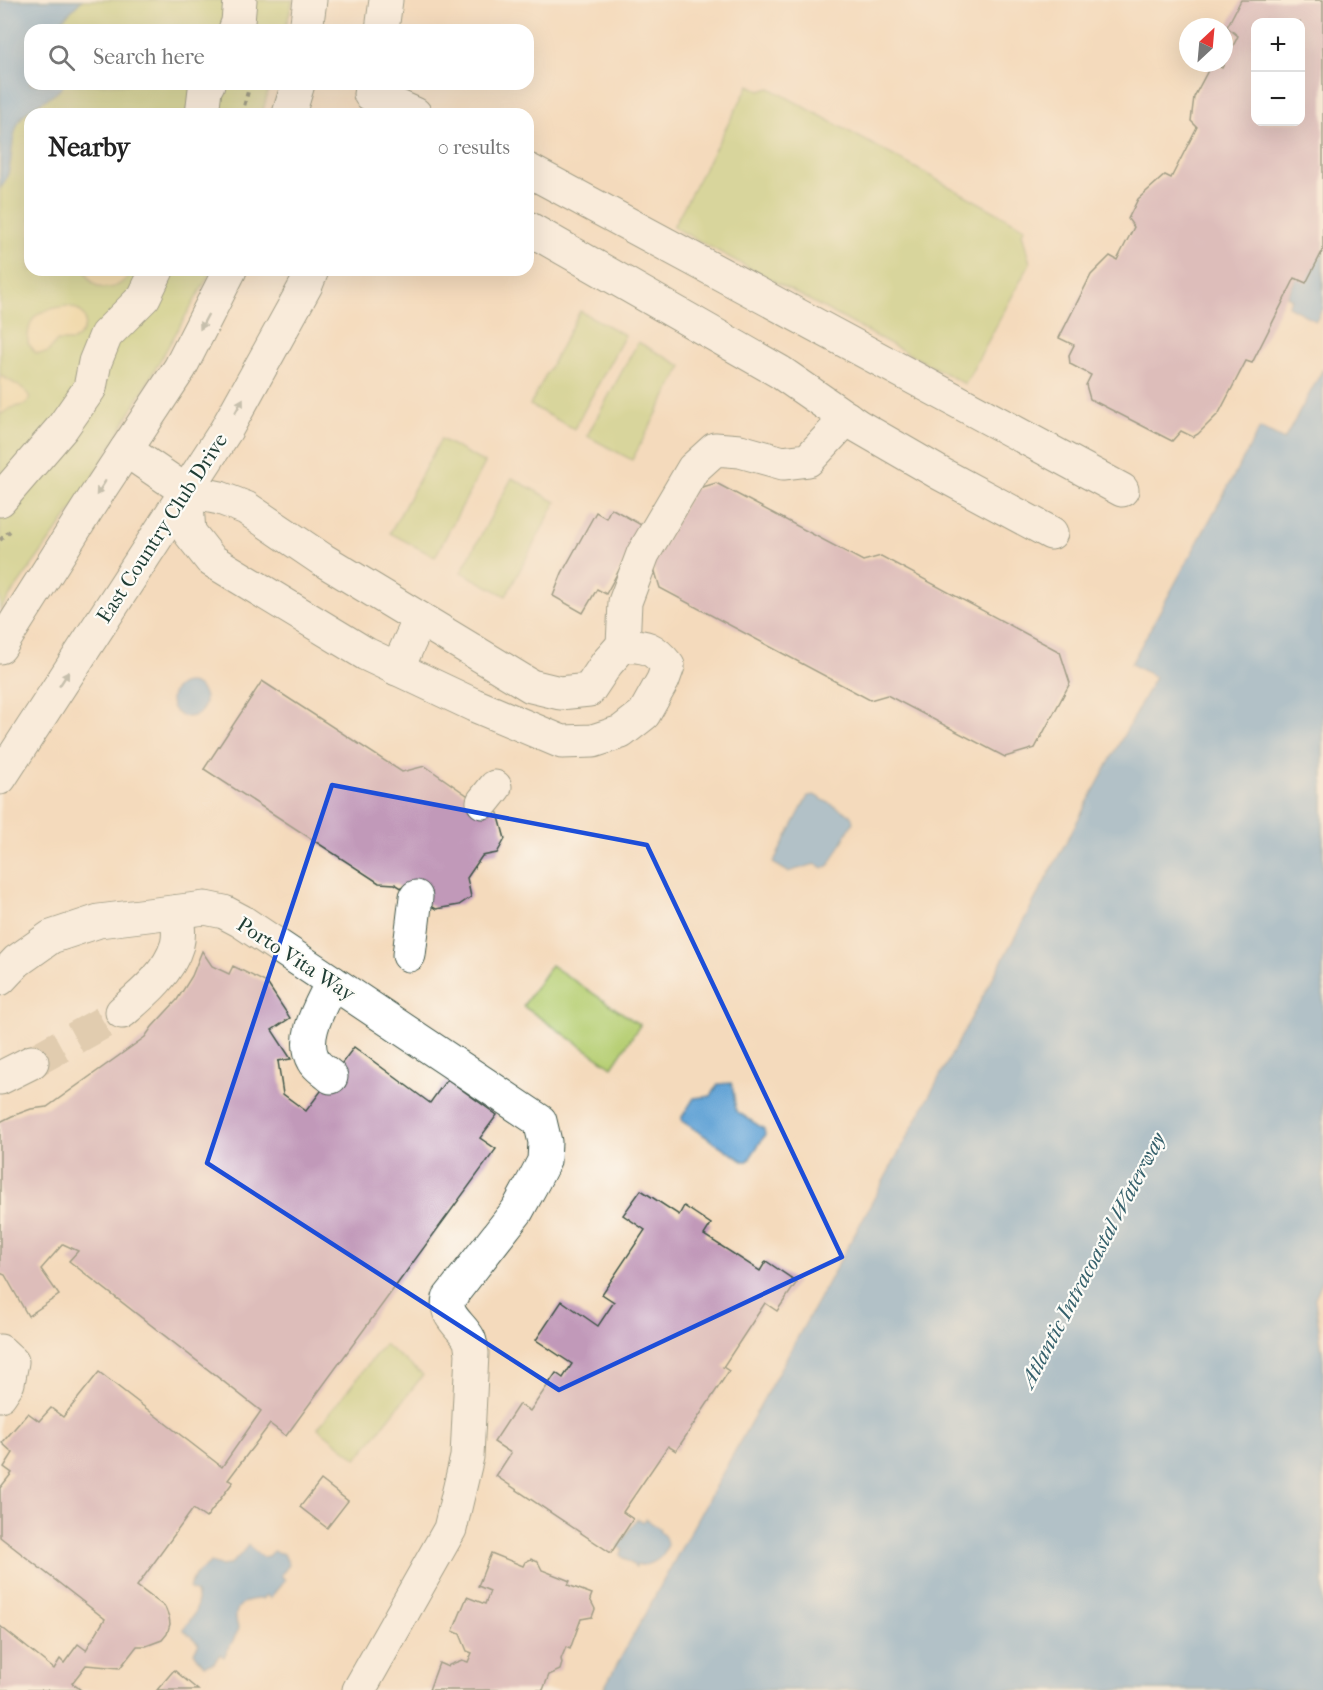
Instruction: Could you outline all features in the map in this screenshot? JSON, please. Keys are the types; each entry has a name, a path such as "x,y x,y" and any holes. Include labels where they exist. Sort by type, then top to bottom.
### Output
{"street":[{"path":"237,24 240,0"},
{"path":"307,24 310,0"},
{"path":"383,24 386,0"},
{"path":"203,108 205,90"},
{"path":"291,108 296,90"},
{"path":"370,97 399,108"},
{"path":"534,173 1122,489"},
{"path":"534,231 780,372 847,418 932,469 1051,533"},
{"path":"0,500 62,429 90,388 94,362 106,335 144,297 154,276"},
{"path":"0,647 180,368 227,276"},
{"name":"East Country Club Drive","path":"0,778 226,430 310,276"},
{"path":"126,450 186,491 220,498 246,508 322,560 531,686 560,693 588,690 623,645 625,602 643,554 693,469 715,449 740,451 783,463 808,460 847,418"},
{"path":"186,491 189,532 211,560 366,654 474,705 562,742 593,741 611,736 621,732 644,714 668,666 657,652 643,646 623,645"},
{"path":"397,669 420,619"},
{"path":"588,690 611,736"},
{"path":"409,955 416,897"},
{"name":"Porto Vita Way","path":"0,979 18,961 51,937 99,921 205,908 224,912 241,921 540,1121 545,1142 543,1161 533,1182 517,1211 448,1298 449,1314 470,1341 472,1353 467,1457 450,1530 359,1690"},
{"path":"122,1012 143,995 162,974 177,946 179,930 176,912"},
{"path":"331,1077 314,1063 309,1046 315,1018 332,982"},
{"path":"0,1078 32,1062"},
{"path":"0,1351 12,1362 8,1383 0,1395"}],"path":[{"path":"244,108 249,90"}],"highlighted area":[{"path":"332,785 647,845 842,1257 559,1390 207,1163"}],"green space":[{"path":"0,0 293,0 287,24 24,24 24,90 268,90 264,108 24,108 24,276 209,276 84,493 0,610"},
{"path":"749,85 760,91 770,88 1025,228 1022,233 1030,263 965,384 673,227"},
{"path":"580,311 625,335 574,429 530,405"},
{"path":"638,342 682,366 632,460 587,436"},
{"path":"441,439 485,463 435,557 390,533"},
{"path":"512,478 556,502 506,596 461,572"},
{"path":"551,965 640,1025 612,1067 523,1006"},
{"path":"384,1344 423,1375 357,1459 318,1428"}],"sand":[{"path":"127,276 121,283 109,288 98,286 89,277"},
{"path":"67,306 80,311 85,320 85,326 79,336 73,341 57,341 47,353 36,353 28,343 28,333 33,319 43,311"},
{"path":"0,375 24,389 30,397 27,404 11,408 0,415"}],"water":[{"path":"0,0 82,0 61,24 24,24 24,90 60,90 31,108 24,108 24,114 14,135 8,172 0,189"},
{"path":"1323,242 1323,308 1316,321 1288,306 1292,299 1287,296 1300,272"},
{"name":"Atlantic Intracoastal Waterway","path":"1323,369 1323,1279 1315,1298 1323,1359 1323,1690 603,1690 859,1226 1155,677 1131,664 1260,428 1284,440"},
{"path":"188,683 200,688 205,700 200,712 188,717 176,712 171,700 176,688"},
{"path":"814,795 851,815 853,822 829,866 823,868 815,864 788,872 773,863 808,796"},
{"path":"732,1083 736,1111 764,1129 765,1135 748,1161 743,1161 682,1121 682,1117 694,1098 711,1096 718,1084"},
{"path":"637,1519 643,1522 646,1519 660,1529 667,1543 666,1549 658,1559 636,1567 620,1555 623,1550 618,1547"},
{"path":"248,1545 262,1557 268,1556 273,1551 284,1554 289,1565 281,1575 285,1580 270,1598 266,1595 262,1599 249,1600 240,1606 236,1616 239,1629 224,1657 220,1654 214,1663 205,1665 194,1652 199,1644 183,1629 192,1617 197,1603 196,1593 189,1588 195,1575 211,1562 217,1565 228,1565"}],"building":[{"path":"1241,0 1323,0 1323,250 1306,283 1295,278 1252,363 1246,361 1219,413 1193,437 1181,431 1172,441 1090,399 1086,385 1091,375 1070,364 1069,355 1074,345 1059,338 1091,275 1110,256 1117,260 1134,227 1128,219 1138,199 1165,175 1171,178 1197,127 1191,121 1194,97 1207,72 1233,72 1233,46 1238,36 1233,32 1232,18"},
{"path":"716,483 863,561 881,556 1060,652 1070,683 1035,748 1005,757 887,695 870,700 660,588 653,565 693,490"},
{"path":"611,508 643,526 606,594 597,589 583,613 553,596 562,573 596,512 606,518"},
{"path":"262,681 402,772 425,766 498,813 505,839 497,853 482,856 467,878 471,897 459,905 436,909 395,884 379,883 204,769"},
{"path":"202,951 212,966 229,974 233,966 267,983 290,1018 272,1030 291,1059 278,1061 283,1094 306,1111 354,1047 430,1103 447,1079 497,1115 480,1138 496,1149 286,1436 270,1424 228,1480 233,1482 206,1518 193,1509 137,1586 165,1607 170,1624 162,1640 146,1646 137,1646 120,1668 86,1665 72,1683 81,1690 0,1690 0,1626 54,1669 60,1659 64,1663 78,1644 86,1650 105,1619 0,1537 0,1488 12,1473 4,1467 13,1453 2,1443 28,1413 39,1421 51,1408 63,1417 99,1372 222,1467 261,1411 69,1261 78,1251 63,1244 41,1269 59,1295 28,1316 5,1275 0,1273 0,1122 31,1109 47,1107 145,1037 177,1000 192,976"},
{"path":"641,1190 679,1215 684,1206 711,1224 704,1235 760,1271 766,1261 797,1282 777,1311 765,1303 723,1367 729,1371 676,1451 668,1446 623,1512 633,1519 611,1553 496,1476 511,1453 494,1442 519,1404 530,1411 556,1373 563,1378 572,1364 536,1340 562,1301 598,1326 614,1302 602,1294 645,1230 623,1215"},
{"path":"321,1480 348,1501 327,1528 300,1507"},
{"path":"491,1553 523,1566 531,1559 538,1562 542,1570 570,1581 568,1585 592,1594 590,1599 595,1609 592,1617 581,1619 570,1649 566,1647 561,1659 560,1670 549,1675 543,1690 429,1690 439,1663 448,1667 462,1660 468,1662 472,1653 467,1651 460,1634 453,1631 467,1597 485,1604 490,1591 478,1586"},
{"path":"174,1670 198,1690 157,1690"}],"tunnel":[{"path":"32,1062 122,1012"}]}
